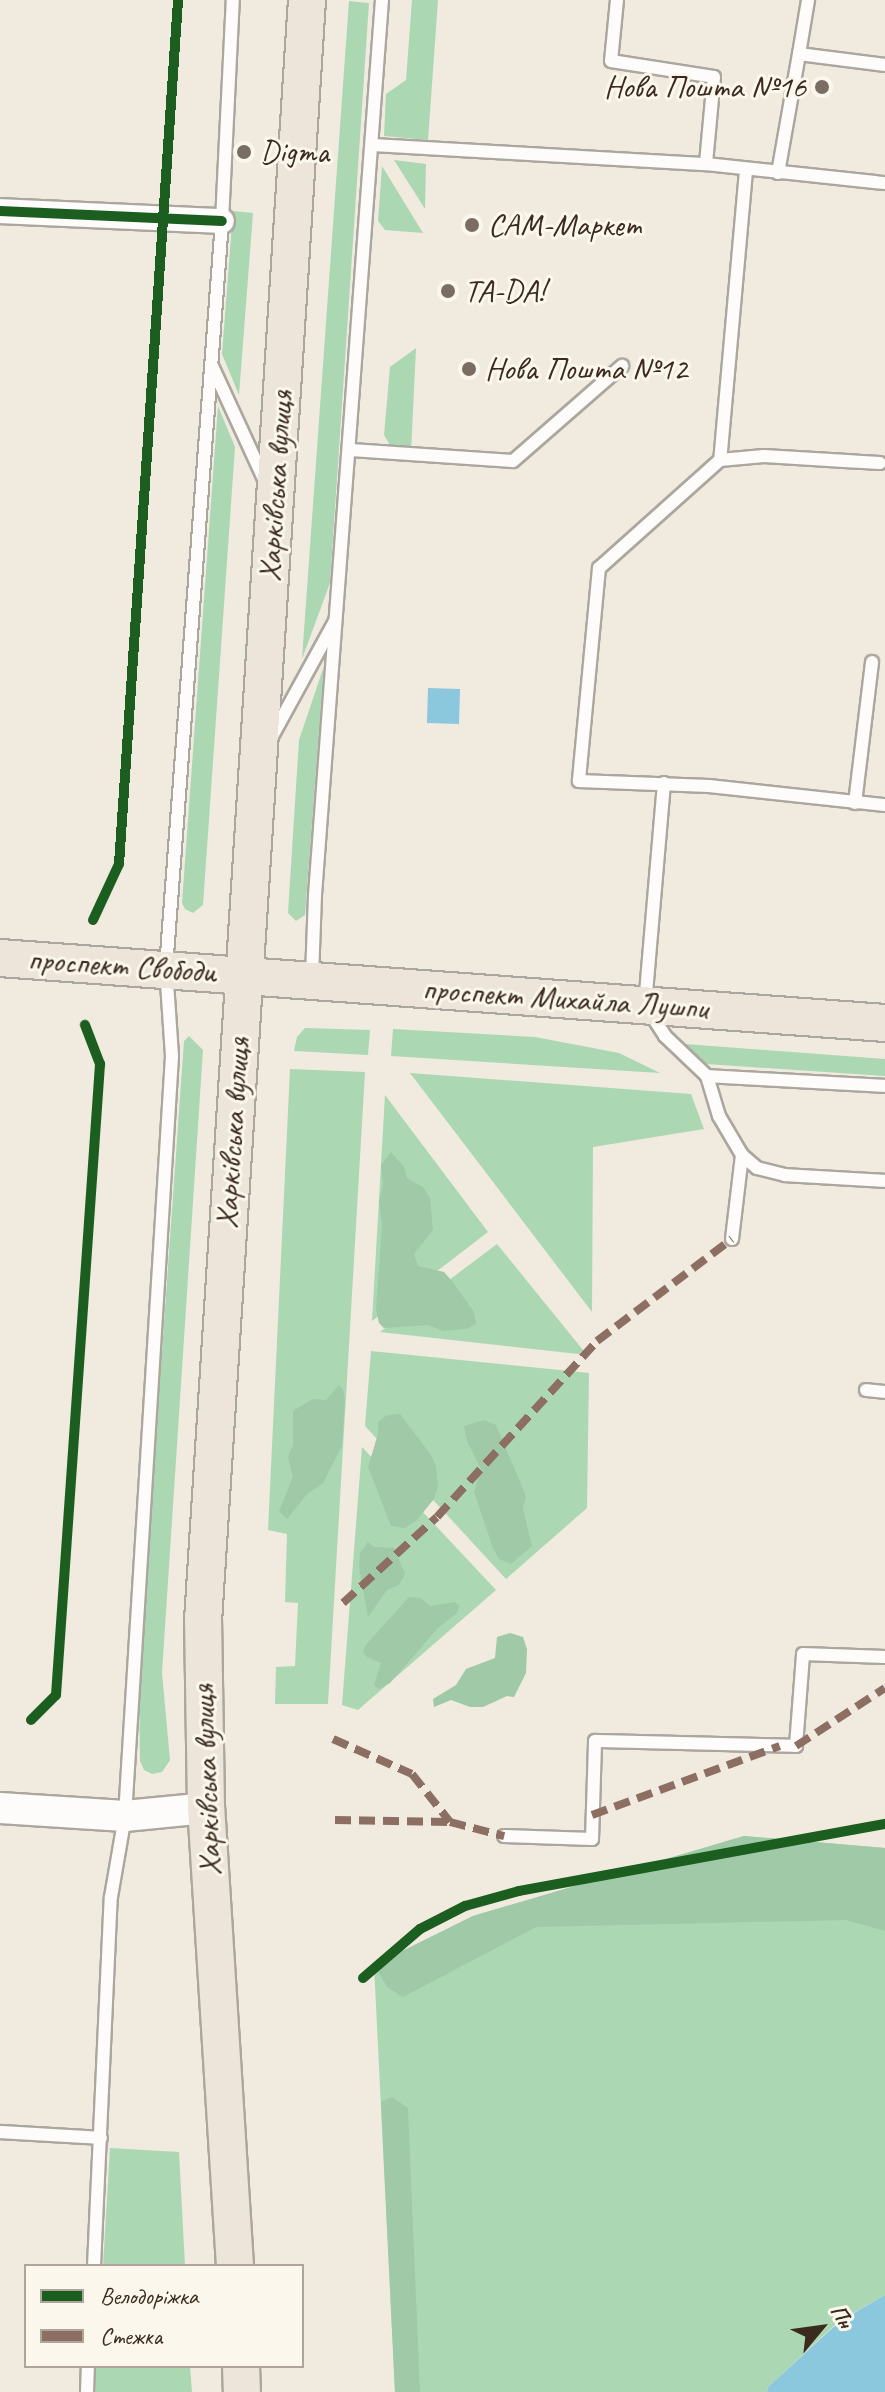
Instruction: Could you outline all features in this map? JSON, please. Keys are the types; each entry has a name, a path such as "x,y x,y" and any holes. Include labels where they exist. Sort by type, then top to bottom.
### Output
{"main road":[{"name":"Харківська вулиця","path":"235,2264 206,1808 203,1621 307,0"},
{"name":"проспект Свободи","path":"0,958 245,975"},
{"name":"проспект Михайла Лушпи","path":"245,975 885,1023"},
{"path":"241,2368 242,2392"}],"street":[{"path":"0,211 222,221"},
{"path":"0,1808 125,1816 206,1808"}],"lane":[{"path":"94,2264 111,1897 125,1816 172,1056 166,968 222,221 233,0"},
{"path":"312,980 382,0"},
{"path":"617,0 611,61 714,77 706,164"},
{"path":"778,173 808,0"},
{"path":"792,38 799,54"},
{"path":"799,54 885,65"},
{"path":"373,145 706,164 746,171 885,183"},
{"path":"720,460 746,171"},
{"path":"211,364 275,502"},
{"path":"351,450 513,461 622,366"},
{"path":"880,463 764,456 720,460 599,568 579,781 664,783 885,805"},
{"path":"258,762 337,617"},
{"path":"855,803 872,662"},
{"path":"664,783 645,1005 686,1059 707,1076 719,1116 742,1155 757,1168 785,1175 885,1181"},
{"path":"707,1076 885,1086"},
{"path":"732,1239 742,1155"},
{"path":"866,1390 885,1392"},
{"path":"504,1836 592,1839 595,1741 796,1746 803,1654 885,1657"},
{"path":"0,2132 101,2138"},
{"path":"87,2392 88,2368"}],"green space":[{"path":"412,0 438,0 428,140 384,136 386,94 406,80"},
{"path":"349,1 369,3 330,583 302,659"},
{"path":"394,160 426,164 425,209"},
{"path":"382,166 423,233 385,230 378,221"},
{"path":"233,211 253,213 239,395 222,354"},
{"path":"416,348 411,452 393,450 384,435 390,367"},
{"path":"218,406 235,447 203,905 193,913 185,909 182,903"},
{"path":"324,666 305,915 296,921 288,913 299,740"},
{"path":"305,1028 370,1030 368,1055 294,1051 297,1037"},
{"path":"393,1029 535,1037 619,1053 660,1073 391,1056"},
{"path":"189,1036 203,1050 162,1673 170,1760 162,1772 152,1774 144,1770 140,1761 139,1675 184,1041"},
{"path":"685,1044 885,1059 885,1076 706,1064"},
{"path":"290,1069 365,1072 328,1704 275,1704 276,1667 295,1666 298,1603 285,1602 287,1534 268,1530"},
{"path":"410,1073 691,1094 704,1129 593,1147 592,1312"},
{"path":"385,1095 488,1232 372,1321"},
{"path":"391,1152 404,1167 407,1178 423,1187 430,1198 433,1230 414,1254 418,1266 444,1272 452,1281 474,1312 476,1324 466,1329 443,1331 428,1325 384,1328 379,1323 376,1310 382,1226 379,1202 383,1184 381,1165"},
{"path":"497,1244 587,1355 380,1332"},
{"path":"371,1351 589,1373 587,1508 506,1579 365,1426"},
{"path":"339,1385 345,1401 342,1446 323,1483 307,1494 287,1519 279,1511 293,1477 288,1457 293,1445 293,1411 313,1399 326,1400"},
{"path":"400,1414 431,1455 436,1466 438,1487 434,1499 416,1521 404,1528 391,1526 368,1467 378,1434 378,1422 387,1415"},
{"path":"484,1420 496,1425 526,1496 523,1509 532,1546 511,1564 499,1559 493,1548 474,1492 481,1469 467,1441 464,1426"},
{"path":"362,1447 496,1590 358,1710 342,1705"},
{"path":"368,1542 374,1547 394,1548 405,1574 399,1585 387,1590 368,1617 359,1567 360,1553"},
{"path":"409,1597 420,1598 430,1606 455,1602 459,1606 457,1613 438,1628 390,1683 379,1689 374,1685 381,1663 363,1652"},
{"path":"510,1633 523,1637 527,1649 526,1673 514,1697 507,1696 483,1707 470,1707 451,1700 434,1707 433,1699 456,1685 466,1669 495,1658 497,1637"},
{"path":"744,1836 885,1848 885,2295 839,2321 768,2387 767,2392 395,2392 374,1965 473,1916"},
{"path":"744,1836 885,1848 885,1931 846,1920 536,1927 403,1997 387,1987 374,1965 473,1916"},
{"path":"392,2097 408,2108 420,2392 395,2392 381,2102"},
{"path":"110,2148 179,2152 185,2264 103,2264"},
{"path":"96,2368 190,2368 192,2392 95,2392"}],"water":[{"path":"428,688 460,689 459,724 427,723"},
{"path":"885,2295 885,2392 767,2392 768,2387 840,2321"}],"marked path":[{"path":"343,1603 437,1517 597,1341 732,1239"},
{"path":"796,1746 885,1688"},
{"path":"333,1739 412,1774 450,1822"},
{"path":"592,1815 780,1746"},
{"path":"335,1820 450,1822 504,1836"}],"cycle path":[{"path":"93,920 119,864 178,0"},
{"path":"0,211 222,221"},
{"path":"31,1720 56,1695 100,1064 85,1025"},
{"path":"363,1978 420,1929 465,1906 519,1891 885,1824"}],"place":[{"name":"Нова Пошта №16","path":"822,87"},
{"name":"Digma","path":"244,152"},
{"name":"САМ-Маркет","path":"472,225"},
{"name":"TA-DA!","path":"448,291"},
{"name":"Нова Пошта №12","path":"469,369"}]}
